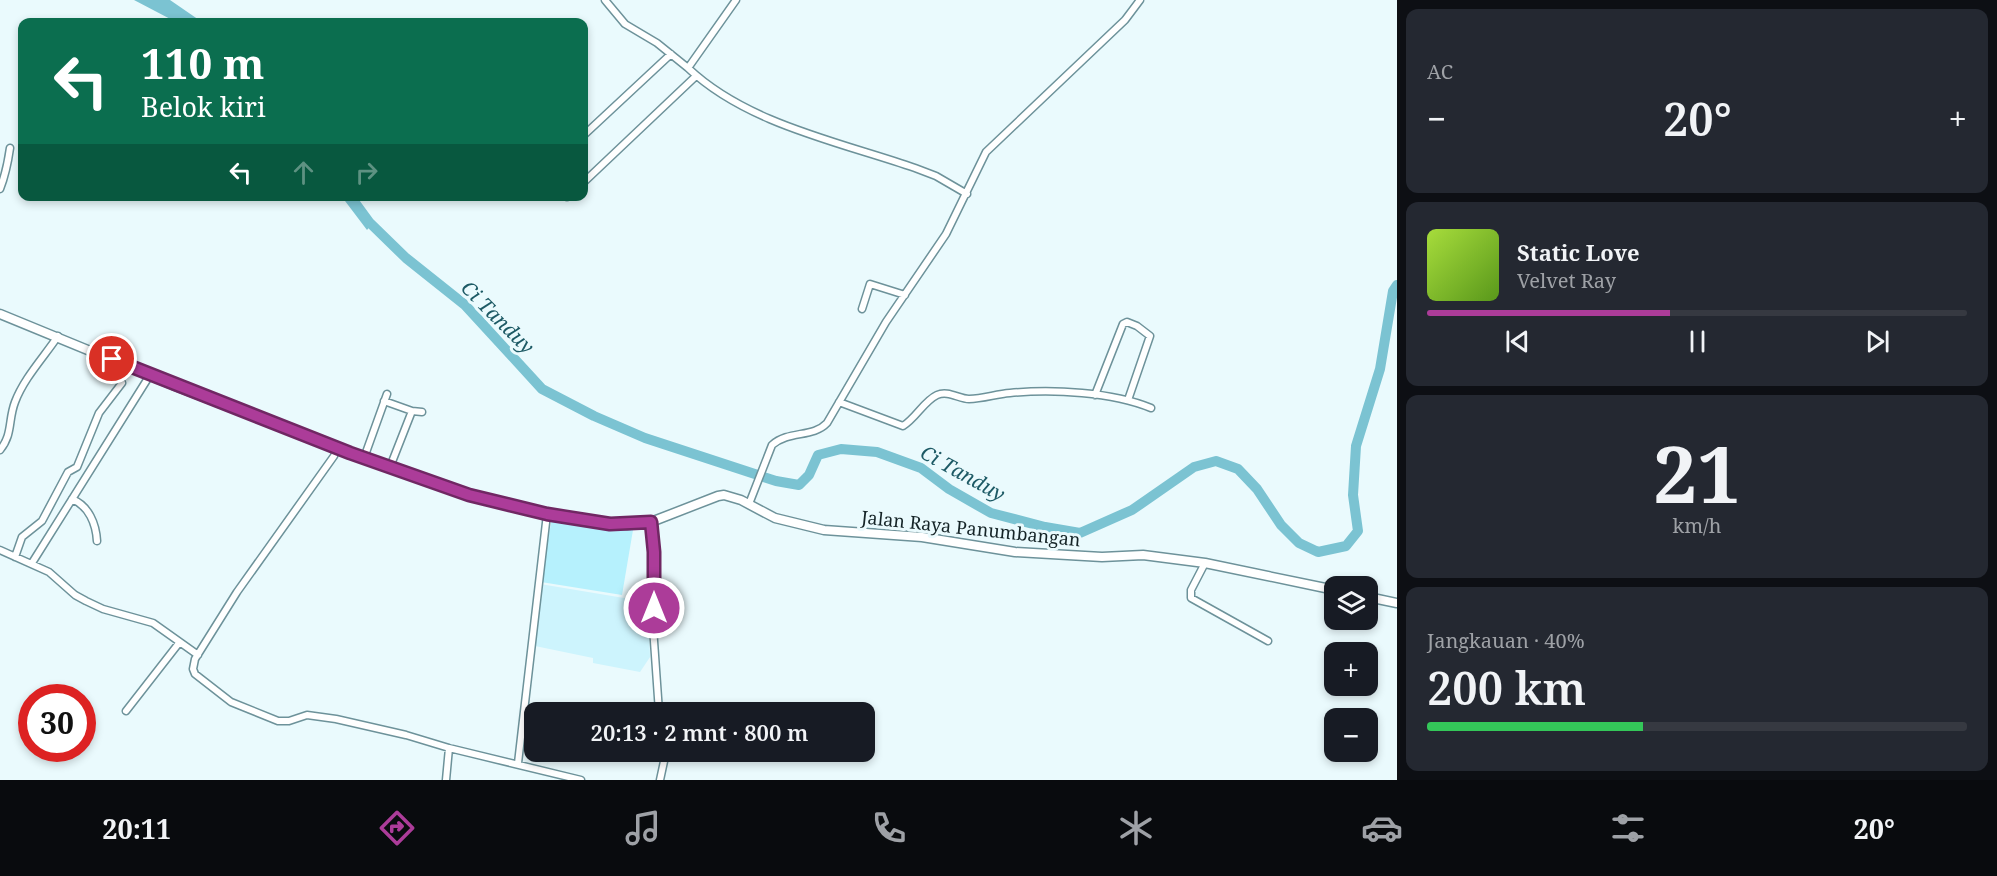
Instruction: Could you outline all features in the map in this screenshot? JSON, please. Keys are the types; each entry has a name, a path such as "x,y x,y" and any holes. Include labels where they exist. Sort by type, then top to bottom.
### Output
{"main road":[{"name":"Jalan Raya Panumbangan","path":"0,314 364,458 469,495 547,514 610,524 651,522 717,495 734,497 776,518 824,530 922,537 1015,552 1102,557 1143,555 1205,563 1324,588"},
{"path":"1378,599 1397,603"}],"street":[{"path":"605,0 625,24 657,43 696,76 736,102 788,127 936,176 967,194"},
{"path":"688,68 736,0"},
{"path":"749,504 763,463 772,445 779,438 820,430 823,427 946,234 986,152 1125,20 1140,0"},
{"path":"588,131 671,54"},
{"path":"588,178 696,76"},
{"path":"0,189 6,175 5,168 10,148"},
{"path":"862,309 870,284 905,295"},
{"path":"1095,395 1123,324 1127,322 1150,336 1128,400"},
{"path":"0,450 10,430 11,413 16,398 58,336"},
{"path":"32,563 150,375"},
{"path":"15,557 22,537 42,521 68,472 77,467 99,413 122,384"},
{"path":"838,402 903,426 938,394 967,399 1009,393 1095,395 1128,400 1151,408"},
{"path":"364,458 387,394"},
{"path":"384,401 412,411 422,412"},
{"path":"390,467 412,411"},
{"path":"337,448 334,456 237,592 198,655 193,669 195,674 231,702 278,721 316,715 406,735 449,748 581,780"},
{"path":"72,499 90,514 97,541"},
{"path":"518,763 547,514"},
{"path":"651,522 654,552 653,627 658,702"},
{"path":"0,550 49,572 75,595 86,601 104,609 149,621 198,655"},
{"path":"1205,563 1191,590 1191,598 1269,641"},
{"path":"126,711 179,643"},
{"path":"446,780 449,748"},
{"path":"660,780 664,762"}],"shaded area":[{"path":"134,0 170,0 196,18 168,18"},
{"path":"345,201 356,201 372,224 367,230"},
{"path":"552,517 633,530 622,595 541,582"},
{"path":"540,584 648,602 650,657 640,672 593,663 593,658 535,646"}],"waterway":[{"name":"Ci Tanduy","path":"354,201 369,222 406,258 465,305 542,389 594,416 645,438 776,481 799,485 809,475 818,455 841,449 877,452 921,468 949,489 991,513 1045,527 1080,533 1132,510 1194,467 1216,461 1238,469 1257,489 1281,525 1299,543 1318,552 1346,546 1358,531 1353,495 1356,446 1380,369 1393,291 1397,285"}],"route":[{"path":"112,359 350,453 469,495 547,514 610,524 627,525 651,522 654,552 654,608"}]}
